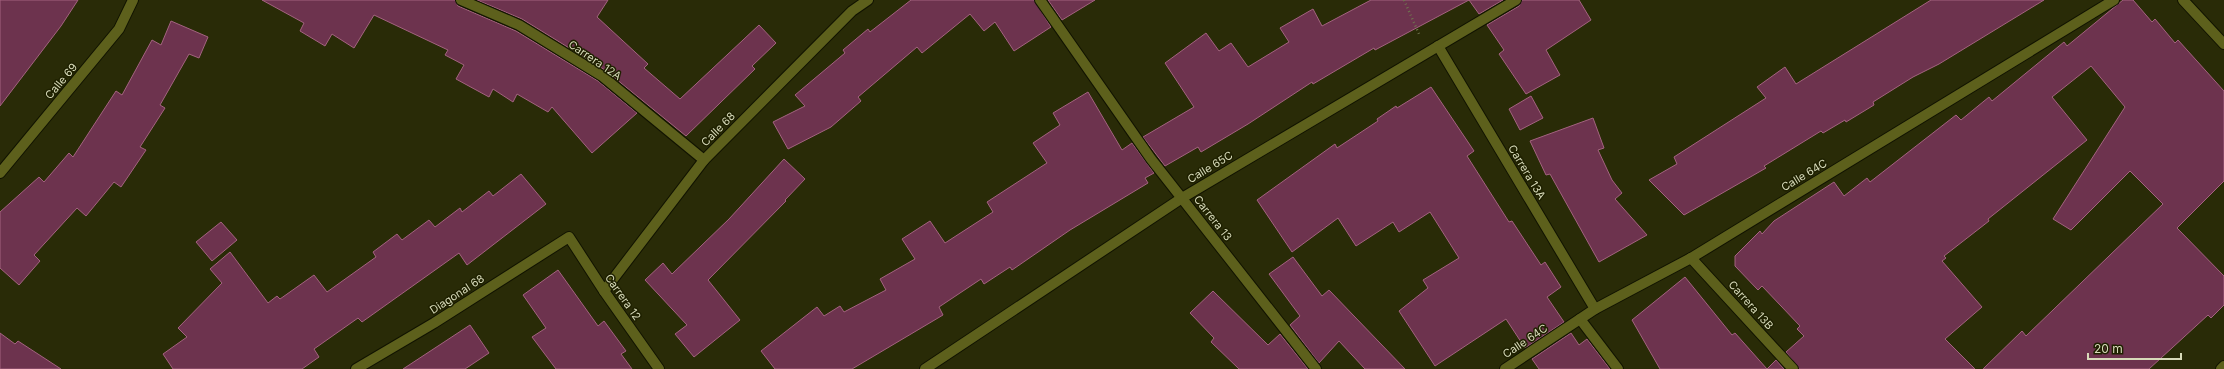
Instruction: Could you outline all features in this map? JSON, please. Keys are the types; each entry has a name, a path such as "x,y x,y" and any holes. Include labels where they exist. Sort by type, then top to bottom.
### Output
{"street":[{"name":"Calle 69","path":"0,173 119,29 133,0"},
{"name":"Carrera 12A","path":"461,0 519,25 602,76 704,160"},
{"name":"Calle 68","path":"604,291 704,160 852,11 868,0"},
{"name":"Carrera 13","path":"1040,0 1151,158 1316,369"},
{"name":"Calle 65C","path":"925,369 1182,198 1516,0"},
{"name":"Calle 64C","path":"1505,369 1595,309 1691,258 2114,0"},
{"path":"2183,0 2224,44"},
{"name":"Carrera 13A","path":"1438,46 1595,309"},
{"name":"Carrera 12","path":"569,237 658,369"},
{"name":"Diagonal 68","path":"356,369 434,323 569,237"},
{"name":"Carrera 13B","path":"1691,258 1793,369"},
{"path":"1580,319 1618,369"},
{"path":"2221,369 2224,366"}],"path":[{"path":"1404,0 1427,52"}],"building":[{"path":"0,0 78,0 61,26 0,106"},
{"path":"262,0 455,0 458,6 516,31 598,81 637,113 592,153 552,107 548,112 517,94 513,102 493,89 489,97 456,79 464,65 445,55 448,50 374,15 354,48 332,34 325,46 300,31 304,23"},
{"path":"477,0 608,0 597,17 648,64 644,68 680,99 759,25 776,43 752,66 755,69 686,136 605,70 522,19"},
{"path":"911,0 1034,0 1051,27 1014,51 995,22 984,31 970,14 922,53 917,47 858,97 861,101 831,127 788,149 773,122 805,106 795,95 845,53 843,50 868,29 870,32"},
{"path":"1048,0 1095,0 1062,20"},
{"path":"1371,0 1469,0 1375,50 1374,48 1313,84 1312,82 1248,124 1201,152 1198,147 1165,166 1143,137 1194,107 1165,63 1206,33 1219,51 1231,43 1248,67 1289,42 1280,28 1313,9 1322,26"},
{"path":"1469,0 1503,0 1479,14"},
{"path":"1522,0 1579,0 1591,20 1546,50 1560,75 1526,94 1499,54 1504,50 1487,25 1519,6"},
{"path":"1931,0 2044,0 1939,64 1913,77 1873,102 1874,105 1846,122 1845,120 1823,133 1821,131 1764,166 1766,168 1684,215 1649,180 1677,164 1674,157 1766,98 1757,87 1785,67 1796,84"},
{"path":"2123,0 2133,0 2152,22 2155,19 2175,43 2178,40 2224,91 2224,181 2177,228 2224,276 2224,305 2211,318 2208,315 2149,369 1983,369 2022,331 2026,336 2163,204 2130,171 2071,230 2053,219 2125,107 2091,66 2052,97 2087,140 1988,219 1989,221 1944,256 1946,258 1942,261 1982,307 1945,339 1975,369 1799,369 1786,352 1804,336 1797,329 1800,326 1762,286 1758,290 1735,266 1735,256 1760,231 1762,234 1774,221 1834,182 1844,196 1867,178 1870,182 1956,115 1961,120 1989,97 1992,101 2064,42 2067,46"},
{"path":"171,21 208,37 199,58 189,54 160,105 165,108 140,147 146,150 121,187 114,182 86,216 77,208 34,255 40,261 19,285 0,268 0,212 39,177 44,182 69,153 73,157 116,91 122,95 152,40 161,45"},
{"path":"1431,87 1474,151 1467,156 1509,222 1512,221 1541,265 1545,262 1561,287 1547,297 1564,322 1525,348 1506,319 1435,366 1399,311 1428,288 1423,280 1459,258 1430,212 1399,232 1393,222 1356,246 1338,218 1292,252 1257,200 1335,144 1337,148 1378,121 1377,119 1396,106 1397,108"},
{"path":"1088,92 1122,150 1132,143 1154,173 1145,178 1148,183 1070,230 1012,270 1010,267 984,284 981,279 939,307 943,315 852,369 775,369 761,351 817,307 824,316 840,306 844,312 886,290 880,279 915,259 902,239 930,221 945,243 993,212 987,202 1047,163 1033,143 1060,125 1053,113"},
{"path":"1531,96 1543,118 1520,130 1509,109"},
{"path":"1593,118 1604,148 1598,150 1612,180 1622,193 1615,199 1647,235 1599,262 1550,174 1546,175 1530,141"},
{"path":"784,159 805,179 785,200 786,201 708,280 740,320 694,357 675,334 687,325 645,280 663,263 672,274 729,219"},
{"path":"521,174 546,204 467,265 459,253 362,322 358,318 314,349 319,357 302,369 173,369 163,354 187,337 178,328 222,283 210,269 230,252 268,303 277,296 280,299 314,275 327,292 376,257 373,252 397,234 402,240 429,220 435,227 460,208 462,212 489,191 493,196"},
{"path":"221,222 237,240 212,261 196,242"},
{"path":"1293,257 1322,296 1329,290 1405,369 1365,369 1339,341 1319,363 1290,325 1300,316 1269,274"},
{"path":"558,270 598,326 604,321 626,351 621,354 632,369 556,369 532,337 546,328 523,295"},
{"path":"1685,277 1732,335 1735,333 1767,369 1660,369 1632,320"},
{"path":"1213,291 1268,345 1280,334 1308,369 1239,369 1211,342 1214,338 1190,313"},
{"path":"470,325 489,353 465,369 403,369"},
{"path":"0,333 15,344 18,341 61,369 0,369"},
{"path":"1571,333 1579,345 1587,339 1610,369 1539,369 1532,359"},
{"path":"1776,360 1784,369 1767,369"}]}
